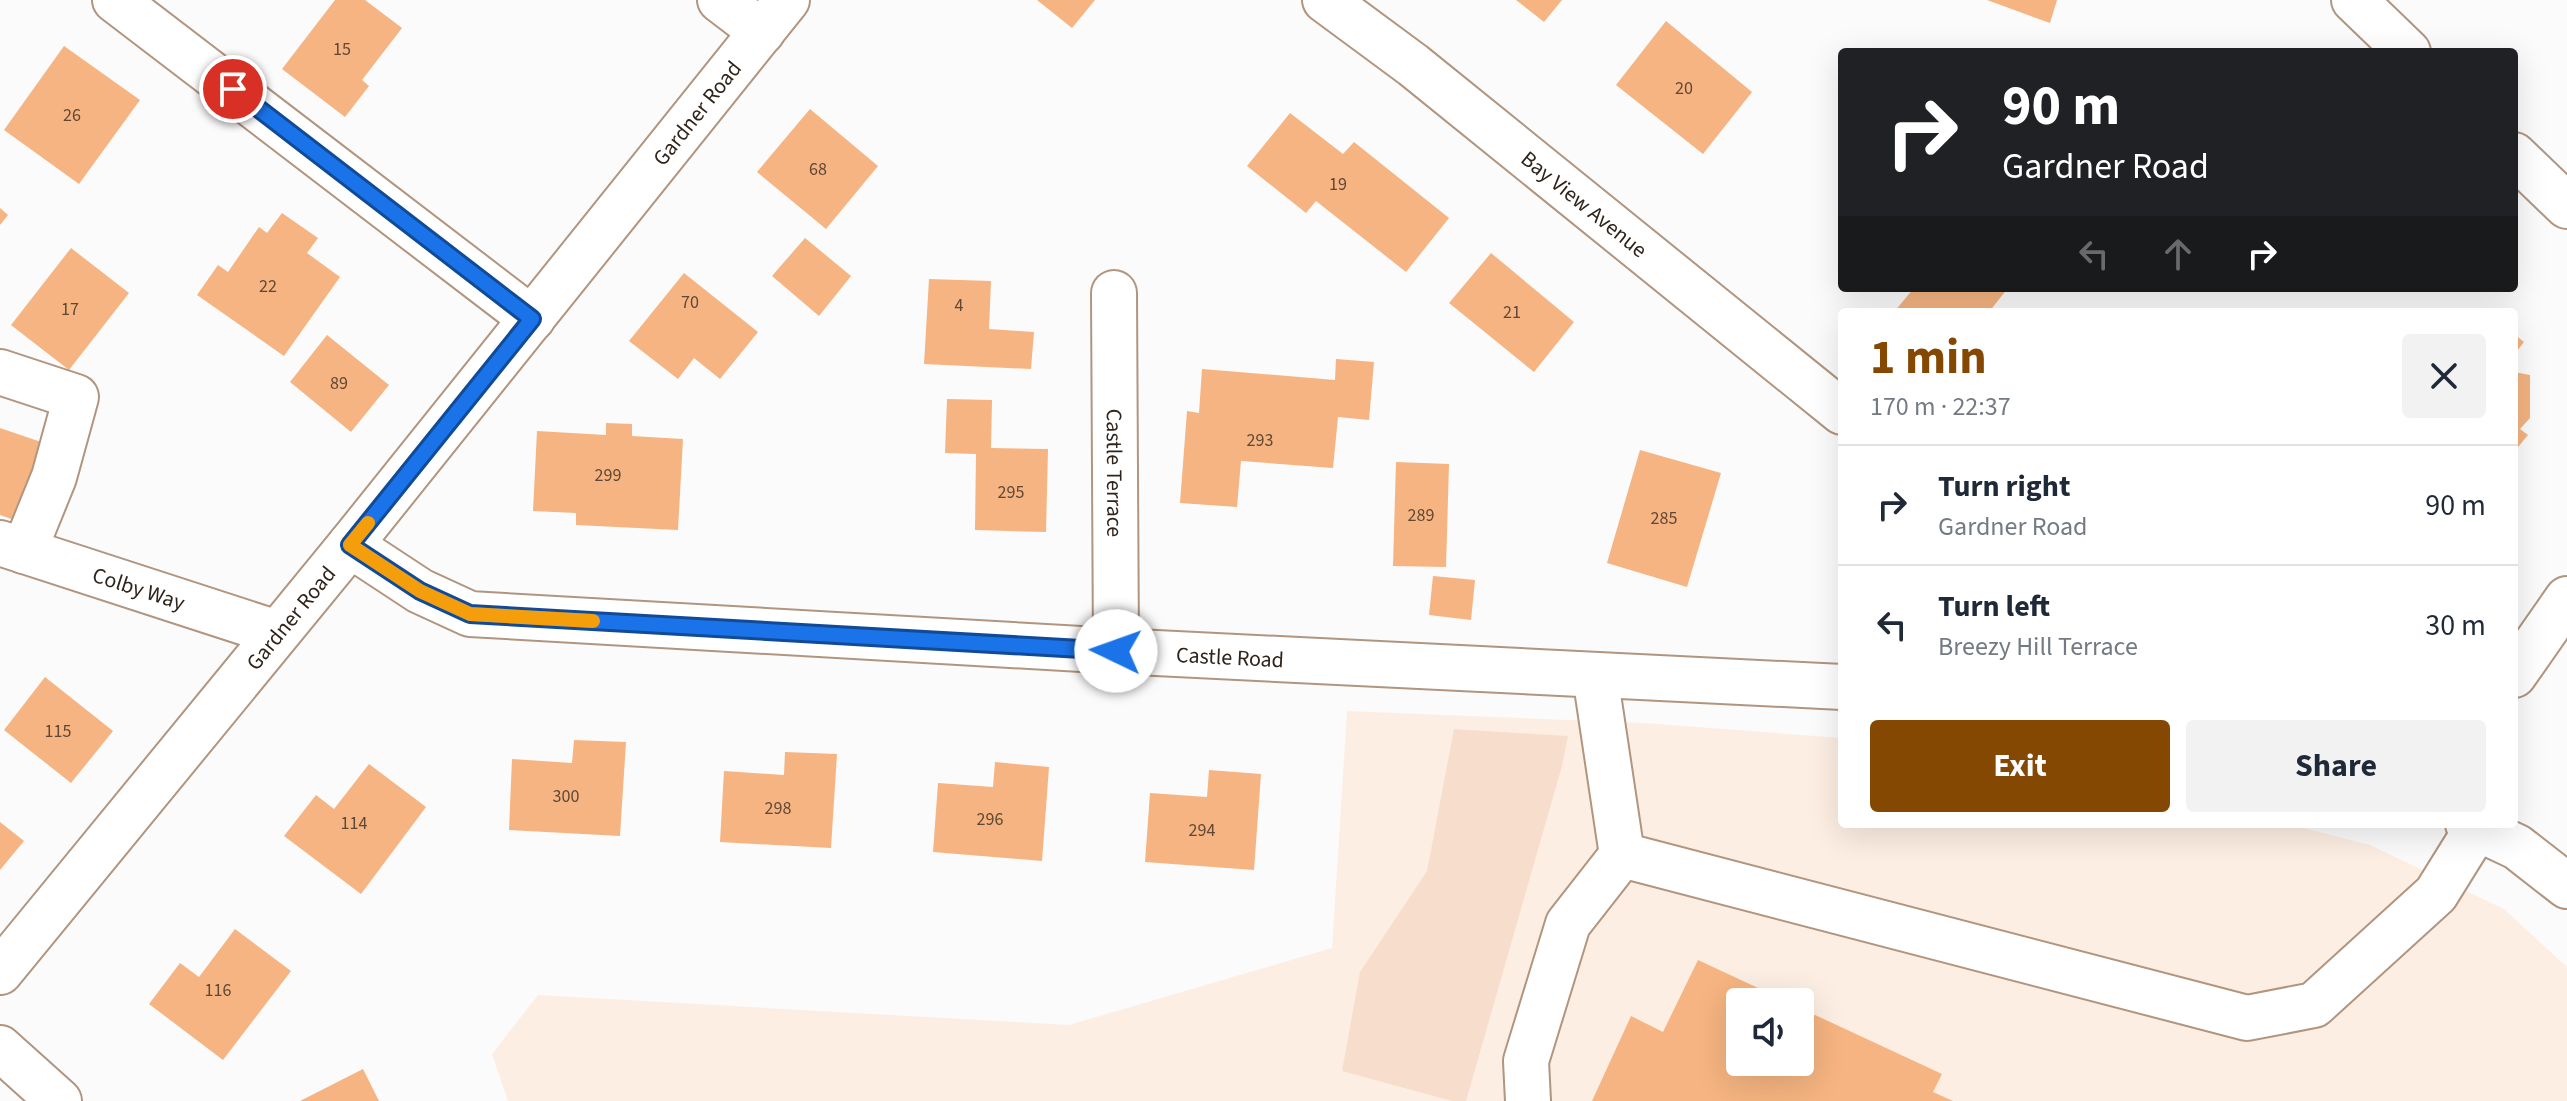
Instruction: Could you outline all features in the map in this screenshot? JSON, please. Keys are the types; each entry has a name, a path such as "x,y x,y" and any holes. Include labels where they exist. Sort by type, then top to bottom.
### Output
{"street":[{"path":"115,0 532,319"},
{"path":"720,0 774,16"},
{"name":"Bay View Avenue","path":"1325,0 1413,65 1838,409"},
{"path":"2354,0 2404,48"},
{"name":"Gardner Road","path":"0,972 350,545 774,16"},
{"path":"2518,159 2567,206"},
{"name":"Castle Terrace","path":"1114,293 1116,651"},
{"path":"0,372 76,397 54,477 12,547"},
{"name":"Castle Road","path":"350,545 420,591 470,614 1116,651 1838,687"},
{"name":"Colby Way","path":"12,547 277,633"},
{"path":"2518,669 2567,599"},
{"path":"1528,1101 1526,1061 1568,924 1622,855 1595,675"},
{"path":"1622,855 2247,1018 2314,1005 2436,894 2471,828"},
{"path":"2476,828 2517,847 2567,886"},
{"path":"0,1048 59,1101"}],"shaded area":[{"path":"1347,711 1645,723 1838,738 1838,828 2304,828 2370,845 2504,909 2567,967 2567,1101 508,1101 492,1054 538,995 1069,1025 1332,948"},
{"path":"1454,729 1568,736 1466,1101 1452,1101 1342,1071 1360,972 1427,871"}],"building":[{"path":"335,0 365,0 402,28 362,80 369,86 345,117 282,69"},
{"path":"1037,0 1095,0 1072,28"},
{"path":"1516,0 1562,0 1544,22"},
{"path":"1987,0 2057,0 2050,23"},
{"path":"1666,21 1752,92 1703,154 1616,85"},
{"path":"64,46 140,100 79,184 4,130"},
{"path":"810,109 878,166 826,229 757,172"},
{"path":"1290,113 1343,154 1354,142 1449,218 1406,272 1316,201 1306,213 1247,166"},
{"path":"0,208 8,215 0,225"},
{"path":"282,213 318,238 307,253 340,277 284,356 197,295 218,265 228,272 259,227 267,233"},
{"path":"805,238 851,276 819,316 772,276"},
{"path":"71,248 129,293 69,370 11,325"},
{"path":"1491,253 1574,322 1534,372 1449,303"},
{"path":"684,273 758,332 720,379 694,358 678,379 629,341"},
{"path":"929,279 991,281 989,329 1034,332 1031,369 924,364"},
{"path":"1911,292 2005,292 1992,308 1897,308"},
{"path":"327,335 389,385 351,432 290,382"},
{"path":"1336,359 1374,362 1369,420 1338,417 1333,468 1241,461 1237,507 1180,503 1187,411 1199,413 1202,369 1335,380"},
{"path":"2518,373 2530,375 2530,418 2520,429 2528,435 2518,447"},
{"path":"947,399 992,400 991,448 1048,449 1046,532 975,530 976,454 945,453"},
{"path":"606,423 632,424 632,436 683,439 678,530 576,525 576,513 533,511 537,431 606,435"},
{"path":"0,428 47,444 20,522 0,515"},
{"path":"1640,450 1721,473 1687,587 1607,563"},
{"path":"1396,462 1449,464 1446,567 1393,566"},
{"path":"1433,576 1475,580 1471,620 1429,615"},
{"path":"45,677 113,731 71,783 4,730"},
{"path":"574,740 626,742 620,836 509,830 512,759 572,763"},
{"path":"785,752 837,754 831,848 720,842 724,771 784,775"},
{"path":"995,762 1049,767 1042,861 933,852 938,783 993,787"},
{"path":"369,764 426,807 361,894 284,836 316,795 334,809"},
{"path":"1209,770 1261,774 1254,870 1145,862 1150,793 1207,797"},
{"path":"0,822 24,841 0,870"},
{"path":"235,929 291,971 223,1060 149,1004 180,963 199,977"},
{"path":"1698,960 1758,988 1726,988 1726,1076 1814,1076 1814,1015 1942,1074 1933,1092 1953,1101 1592,1101 1631,1016 1663,1032"},
{"path":"363,1069 379,1101 300,1101"}],"slow traffic":[{"path":"368,523 350,545 420,591 470,614 593,621"}],"route":[{"path":"233,89 532,319 350,545 420,591 470,614 1116,651"}]}
